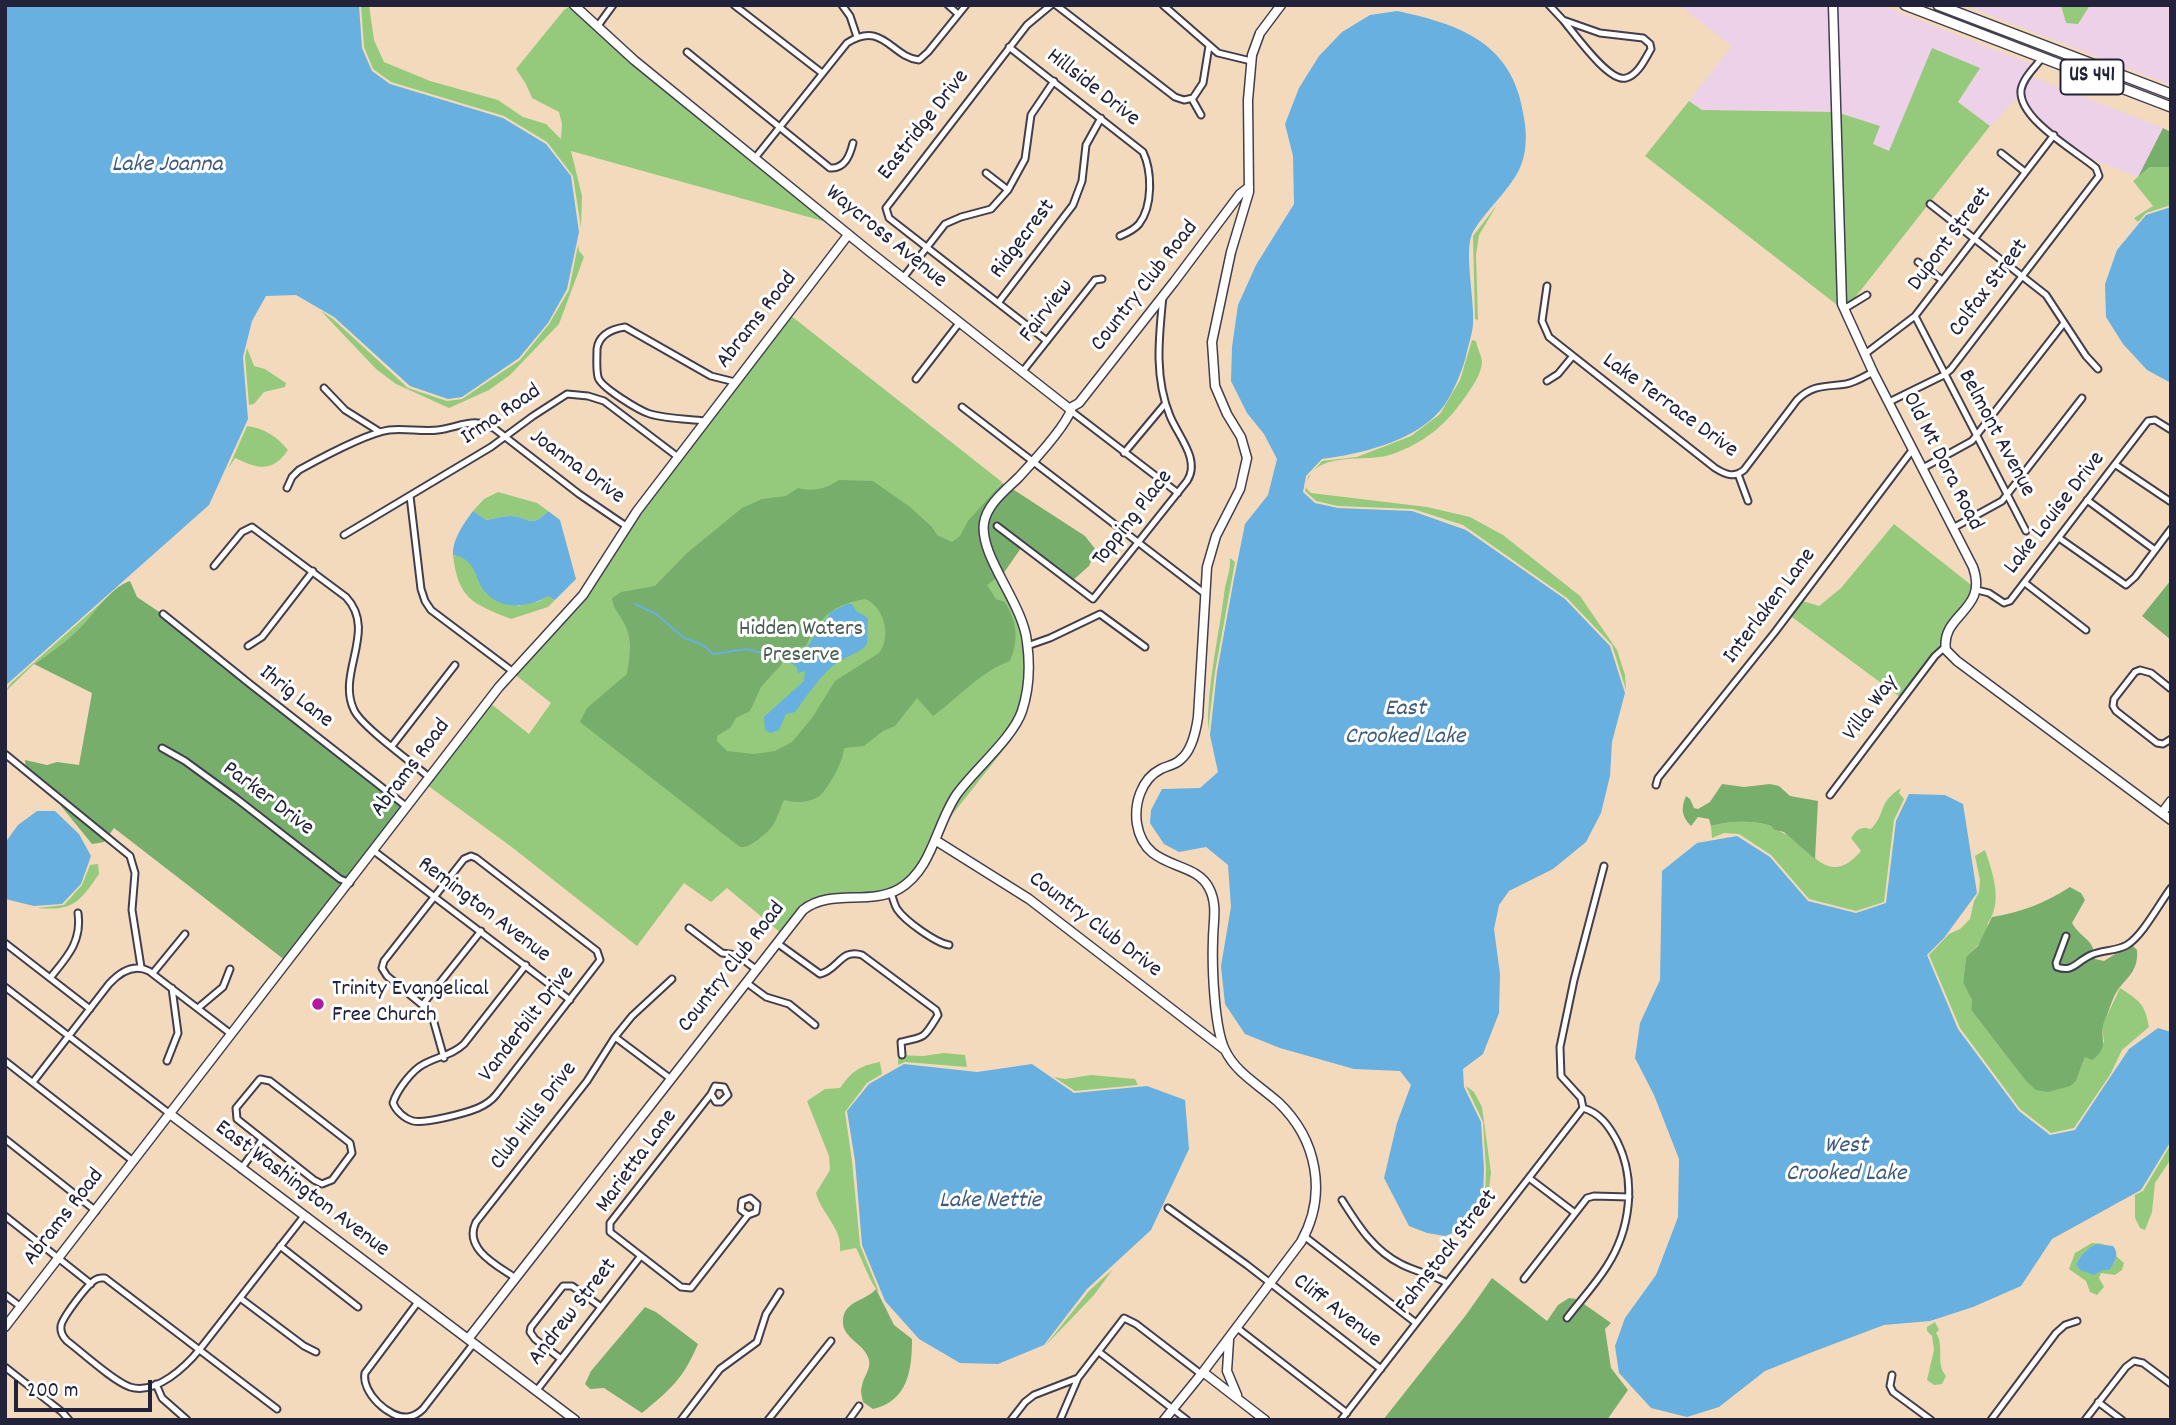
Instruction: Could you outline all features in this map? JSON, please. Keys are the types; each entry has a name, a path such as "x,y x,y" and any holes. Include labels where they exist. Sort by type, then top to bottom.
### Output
{"main road":[{"name":"US 441","path":"1905,5 2171,107"},
{"name":"US 441","path":"1938,5 2171,94"},
{"path":"2014,47 2048,47"},
{"path":"2042,58 2050,55 2075,57"}],"street":[{"name":"Waycross Avenue","path":"574,5 634,61 848,235 1178,493"},
{"path":"597,27 613,5"},
{"path":"734,5 822,73"},
{"path":"842,5 850,16 857,37"},
{"path":"948,5 958,14"},
{"path":"755,158 840,50 857,37 882,38 913,59 919,60 965,5"},
{"path":"1054,5 1175,97 1184,100 1192,99 1203,83 1209,46"},
{"name":"Eastridge Drive","path":"1047,341 889,218 886,212 887,205 1009,47 1027,25 1054,5"},
{"path":"1163,5 1221,54 1251,61"},
{"path":"1225,1050 1213,973 1213,897 1204,879 1153,853 1140,835 1136,814 1143,786 1156,772 1182,759 1195,734 1204,593 1211,551 1246,471 1245,447 1219,398 1211,355 1222,286 1249,187 1248,100 1251,61 1260,33 1281,5"},
{"path":"1549,5 1606,70 1617,78 1625,78 1634,73 1651,49 1650,44 1643,38 1600,33 1563,20"},
{"name":"Old Mt Dora Road","path":"1833,5 1840,278 1844,309 1873,372 1973,567 1978,582 1977,590"},
{"name":"Hillside Drive","path":"1009,47 1143,152 1149,170 1147,204 1137,226 1120,236"},
{"path":"687,52 830,169 841,166 853,143"},
{"path":"2042,58 2024,82 2022,99 2030,115 2054,135"},
{"path":"903,278 945,224 991,209 1009,190 1023,166 1031,115 1054,81"},
{"path":"1192,99 1200,115"},
{"name":"Ridgecrest","path":"998,303 1073,205 1082,181 1086,145 1101,118"},
{"name":"Dupont Street","path":"1865,354 1915,316 2054,135"},
{"name":"Colfax Street","path":"1889,402 1944,375 1956,363 2099,174 2096,168 2054,135"},
{"path":"2001,153 2025,172"},
{"path":"986,173 1009,190"},
{"name":"Country Club Road","path":"471,1341 514,1277 803,910 817,901 891,892 911,880 935,840 957,794 1017,723 1026,694 1027,646 1020,613 990,553 984,529 986,517 992,505 1032,462 1240,194 1249,187"},
{"path":"1930,204 2046,295 2086,356 2098,369"},
{"name":"Abrams Road","path":"5,1327 512,671 583,595 626,526 848,235"},
{"path":"1918,262 1942,280"},
{"name":"Fairview","path":"1023,371 1095,280 1102,279"},
{"name":"Lake Terrace Drive","path":"1547,286 1542,315 1543,328 1549,337 1715,468 1727,474 1738,474 1752,460 1797,400 1807,391 1819,386 1852,382 1873,372"},
{"path":"1844,309 1867,295"},
{"name":"Topping Place","path":"997,526 1093,599 1191,476 1193,467 1165,404 1158,359 1163,296"},
{"name":"Belmont Avenue","path":"1915,316 2026,531"},
{"path":"916,379 960,322"},
{"path":"1923,468 1972,441 2064,323"},
{"path":"705,421 652,415 608,390 598,377 598,346 602,337 625,327 711,376 735,382"},
{"path":"1547,381 1558,374 1572,357"},
{"path":"324,388 345,411 380,432"},
{"name":"Irma Road","path":"344,535 505,438 560,398 572,393 604,401 678,457"},
{"path":"1953,528 1989,510 2007,495 2082,398"},
{"path":"1124,453 1165,404"},
{"path":"962,407 1204,593"},
{"name":"Lake Louise Drive","path":"1977,590 1989,593 2006,603 2010,601 2150,419 2171,430"},
{"name":"Joanna Drive","path":"380,432 439,430 474,422 489,425 579,494 626,526"},
{"path":"287,488 299,470 380,432"},
{"name":"Interlaken Lane","path":"1656,785 1658,778 1775,632 1913,450"},
{"path":"2116,465 2171,502"},
{"path":"1738,474 1748,501"},
{"path":"410,496 421,589 428,607 512,671"},
{"path":"2087,500 2155,550"},
{"path":"214,566 242,532 252,526 345,597 355,610 359,631 349,687 351,702 360,720 430,778"},
{"path":"2059,538 2123,585 2128,584 2171,529"},
{"path":"248,646 262,637 313,571"},
{"path":"2025,583 2087,630"},
{"path":"1977,590 1947,633 1945,647 1950,656 2171,820"},
{"name":"Ihrig Lane","path":"163,614 407,807"},
{"path":"1027,646 1100,614 1145,648"},
{"name":"Villa Way","path":"1830,795 1935,656 1945,647"},
{"path":"392,746 455,665"},
{"path":"2171,689 2151,673 2140,670 2135,672 2115,699 2113,706 2157,743 2163,744 2171,739"},
{"name":"Parker Drive","path":"162,748 208,778 340,879 349,883"},
{"path":"5,754 130,856 135,873 132,910 141,967"},
{"path":"2162,813 2171,801"},
{"name":"Country Club Drive","path":"935,840 1029,899 1225,1050 1240,1070 1292,1117 1308,1143 1316,1175 1317,1195 1312,1220 1304,1236 1164,1420"},
{"name":"Remington Avenue","path":"374,851 570,1000"},
{"name":"Vanderbilt Drive","path":"435,895 461,861 471,856 476,858 599,954 599,963 487,1104 474,1110 422,1121 407,1118 394,1107 395,1097 419,1068 444,1058 464,1044 526,965"},
{"path":"1567,1318 1613,1256 1625,1223 1629,1197 1628,1174 1619,1146 1600,1116 1583,1108 1581,1098 1561,1076 1559,1047 1604,866"},
{"path":"2066,936 2056,963 2057,967 2066,970 2091,955 2127,945 2171,888"},
{"path":"891,892 895,906 901,914 935,940 949,945"},
{"path":"435,895 384,961 382,968 387,976 423,1004 433,1016 444,1058"},
{"path":"50,978 75,944 80,930 78,913"},
{"path":"689,928 722,953 737,956 757,970"},
{"path":"423,1004 481,931"},
{"path":"153,974 185,934"},
{"path":"5,943 90,1009"},
{"path":"777,943 820,974 830,970 847,954 862,955 936,1010 938,1015 923,1037 915,1041 901,1042 902,1055"},
{"path":"33,1083 115,978 141,967 231,1034"},
{"path":"198,1008 223,987 230,969"},
{"name":"Club Hills Drive","path":"514,1277 479,1250 472,1237 474,1228 587,1081 615,1037 632,1016 672,979"},
{"path":"747,983 766,997 789,1004 815,1025"},
{"name":"East Washington Avenue","path":"5,987 241,1169 576,1420"},
{"path":"167,1061 178,1033 172,988"},
{"path":"615,1037 671,1079"},
{"path":"5,1061 133,1161"},
{"path":"262,1079 270,1080 346,1139 353,1150 331,1180 322,1184 262,1140 239,1122 235,1111 262,1079"},
{"name":"Marietta Lane","path":"711,1094 610,1223 610,1232 681,1287 691,1288 748,1215"},
{"name":"Fahnstock Street","path":"1341,1420 1583,1108"},
{"path":"5,1139 96,1211"},
{"path":"241,1169 262,1140"},
{"path":"1529,1178 1575,1213"},
{"path":"1524,1279 1590,1197 1629,1197"},
{"path":"1342,1200 1373,1244 1399,1264 1447,1283"},
{"name":"Cliff Avenue","path":"1168,1208 1381,1369"},
{"path":"5,1216 90,1284"},
{"path":"277,1409 200,1349 138,1301 105,1278 99,1278 90,1284 63,1320 61,1327 62,1335 128,1386 136,1388 156,1384 179,1370 200,1349 304,1216"},
{"path":"1304,1236 1416,1323"},
{"path":"280,1246 358,1307"},
{"name":"Andrew Street","path":"537,1390 640,1257"},
{"path":"561,1359 535,1339 530,1332 531,1327 563,1286 572,1286 601,1307"},
{"path":"681,1420 720,1370 757,1342 766,1314 779,1292"},
{"path":"5,1295 21,1307"},
{"path":"240,1298 292,1338 316,1352"},
{"path":"418,1302 365,1373 366,1390 374,1399 400,1416 414,1415 423,1409 471,1341"},
{"path":"1060,1420 1078,1378 1124,1318 1136,1324 1265,1420"},
{"path":"1991,1420 2056,1333 2077,1321"},
{"path":"1236,1327 1347,1413"},
{"path":"1230,1335 1226,1356 1227,1371 1241,1400"},
{"path":"768,1420 831,1341"},
{"path":"1099,1352 1187,1420"},
{"path":"2084,1420 2134,1361 2143,1363 2171,1384"},
{"path":"5,1367 69,1420"},
{"path":"1892,1375 1890,1386 1893,1392 1931,1420"},
{"path":"1011,1420 1024,1402 1034,1395 1078,1378"},
{"path":"156,1384 162,1398 187,1420"},
{"path":"2098,1402 2122,1420"},
{"path":"849,1420 859,1406"},
{"path":"1249,1420 1255,1412"}],"shaded area":[{"path":"1679,5 1831,5 1834,112 1702,110 1689,101 1732,46"},
{"path":"1836,5 1880,5 2036,66 2031,76 2163,128 2138,177 2081,155 2026,107 2022,93 1985,132 1990,126 1958,102 1889,151 1873,144 1879,126 1839,113"},
{"path":"1964,5 2061,5 2066,23 2078,24 2090,5 2171,5 2171,85"}],"green space":[{"path":"361,5 369,5 374,40 384,62 430,81 498,100 523,117 546,124 561,139 562,124 559,112 532,98 516,69 570,6 632,63 830,223 571,151 582,196 581,228 573,176 547,142 504,116 391,82 373,69 364,47"},
{"path":"2061,5 2090,5 2078,24 2066,23"},
{"path":"1932,48 1980,68 1958,102 1990,126 1846,309 1839,113 1880,126 1873,144 1889,151"},
{"path":"1689,101 1702,110 1834,112 1841,308 1645,156"},
{"path":"2163,128 2171,132 2171,167 2150,167 2138,177"},
{"path":"2150,167 2171,167 2171,205 2146,213 2138,222 2134,218 2153,206 2133,181"},
{"path":"1497,205 1479,235 1476,255 1478,320 1475,319 1473,236"},
{"path":"578,245 584,257 559,324 510,375 489,390 449,408 396,384 376,369 321,311 408,388 447,401 462,399 520,360 549,324 569,290"},
{"name":"Hidden Waters Preserve","path":"790,315 1002,482 997,488 998,577 1022,628 1026,660 1023,694 1015,722 954,793 923,858 909,878 886,892 823,897 781,933 727,888 711,902 684,883 637,946 513,848 427,785 490,703 529,734 551,703 513,673 596,582 628,528"},
{"path":"1472,340 1476,341 1482,366 1466,396 1441,426 1414,445 1393,454 1329,462 1318,467 1310,475 1306,488 1311,493 1427,507 1470,517 1503,535 1580,596 1617,650 1625,675 1626,690 1612,645 1567,598 1463,525 1413,509 1338,506 1316,501 1305,491 1308,477 1322,461 1357,457 1411,436 1440,414 1460,380"},
{"path":"247,348 254,366 265,369 286,383 285,387 264,392 254,404 249,405 245,357"},
{"path":"247,426 270,434 288,450 270,466 251,465 235,458 228,469"},
{"path":"839,480 873,481 910,507 937,535 952,542 960,536 968,521 1002,483 1007,485 983,518 998,577 987,585 996,599 1005,602 1012,617 1016,638 1013,653 1010,661 979,678 933,716 917,698 895,726 883,731 864,746 844,748 831,782 818,797 797,802 784,800 768,832 750,845 740,847 580,722 587,708 627,674 629,635 612,598 621,592 655,586 687,553 742,508 762,499 786,496 798,488 814,490","holes":["865,599 872,603 884,623 885,639 879,653 835,681 812,718 792,742 775,751 754,754 727,751 717,741 717,736 730,728 736,718 750,711 761,687 781,665 787,653 793,648 806,646 817,627 829,614 844,605"]},
{"path":"1011,488 1085,536 1096,550 1089,566 1072,581 1032,552 1021,548 1003,574 991,547 987,528 994,511"},
{"path":"498,492 537,503 548,511 537,520 529,521 510,516 485,520 473,511 484,499"},
{"path":"1894,524 1975,588 1943,647 1904,700 1792,617 1803,601 1819,606 1841,588"},
{"path":"453,555 468,561 480,581 518,606 540,601 548,595 555,600 548,607 511,619 487,609 477,604 464,591 455,570"},
{"path":"1230,558 1235,562 1215,672 1208,731 1211,680"},
{"path":"2171,580 2171,640 2142,616"},
{"path":"130,581 137,597 207,644 226,669 406,806 286,961 114,828 104,842 92,844 61,806 55,794 26,773 25,760 47,765 57,762 79,765 92,693 34,664 84,624 115,590"},
{"path":"111,594 80,629 35,663 5,692 11,683"},
{"path":"1018,725 1012,739 944,825 958,796"},
{"path":"1722,784 1744,787 1770,784 1779,786 1790,796 1818,801 1815,859 1784,832 1764,824 1741,822 1711,826 1709,819 1698,817 1691,826 1683,812 1686,796 1694,808 1698,809 1710,802"},
{"path":"1901,788 1899,793 1904,799 1894,820 1884,902 1856,911 1809,899 1771,855 1739,834 1724,833 1712,838 1711,826 1741,822 1764,824 1786,834 1826,865 1836,867 1848,863 1861,851 1851,838 1859,829 1871,829 1888,798"},
{"path":"1985,850 1995,887 1995,906 1983,938 1966,957 1963,983 1972,1000 1971,1010 2025,1080 2076,1081 2085,1057 2104,1042 2102,1026 2120,988 2137,1000 2146,1013 2149,1027 2122,1050 2110,1075 2074,1128 2051,1133 2020,1109 1960,1028 1929,955 1949,934 1960,929 1970,919 1980,880 1975,856"},
{"path":"98,864 99,874 74,903 59,908 37,908 64,905 82,885 90,865"},
{"path":"2070,887 2081,893 2085,900 2072,923 2093,947 2095,959 2104,961 2133,946 2137,950 2137,959 2132,972 2116,992 2103,1026 2103,1046 2098,1055 2092,1060 2085,1057 2076,1081 2070,1086 2048,1092 2036,1090 2025,1080 1971,1010 1972,1000 1963,983 1966,957 1978,946 1992,917 2033,906"},
{"path":"898,1055 965,1055 967,1067 905,1062 898,1065"},
{"path":"880,1062 882,1074 867,1083 845,1112 860,1245 879,1292 856,1248 840,1251 838,1235 816,1193 830,1170 829,1156 807,1101 825,1089 840,1088 857,1070"},
{"path":"1091,1075 1135,1079 1138,1085 1075,1091 1054,1077 1065,1079"},
{"path":"1466,1086 1474,1092 1482,1107 1491,1173 1487,1203 1468,1227 1485,1198 1486,1169 1483,1122"},
{"path":"2171,1144 2171,1159 2155,1183 2152,1212 2145,1230 2140,1228 2135,1218 2135,1195 2143,1191"},
{"path":"2092,1243 2105,1244 2091,1248 2082,1255 2076,1265 2080,1270 2108,1270 2115,1262 2116,1256 2124,1263 2122,1270 2115,1275 2101,1273 2099,1278 2104,1287 2097,1295 2090,1292 2086,1281 2069,1269 2075,1253"},
{"path":"1113,1269 1094,1295 1045,1346 1089,1291"},
{"path":"1492,1278 1547,1321 1558,1305 1569,1298 1577,1299 1611,1323 1605,1329 1611,1368 1628,1390 1607,1420 1383,1420"},
{"path":"876,1289 894,1325 912,1339 912,1351 909,1373 901,1392 885,1405 873,1409 863,1402 861,1392 869,1367 867,1354 846,1332 843,1321 844,1314 851,1305"},
{"path":"645,1307 656,1312 698,1344 675,1383 642,1413 604,1388 590,1389 585,1384 591,1371"},
{"path":"1935,1322 1939,1330 1936,1333 1940,1343 1941,1366 1946,1376 1942,1384 1934,1385 1927,1380 1934,1350 1932,1336 1927,1327"}],"water":[{"name":"Lake Joanna","path":"5,5 359,5 362,48 372,71 390,84 503,118 546,144 571,176 579,232 567,289 548,323 519,358 462,397 448,399 410,386 334,317 296,295 266,296 252,321 243,357 248,419 209,505 5,686"},
{"name":"East Crooked Lake","path":"1397,11 1464,31 1497,55 1509,72 1518,93 1525,124 1525,151 1522,164 1514,178 1472,234 1469,265 1472,329 1462,370 1447,401 1427,423 1399,439 1368,450 1322,459 1306,476 1303,492 1315,503 1338,508 1412,511 1466,530 1565,599 1610,646 1625,693 1612,742 1610,776 1601,813 1586,842 1553,869 1509,891 1499,905 1494,929 1500,974 1499,1013 1483,1054 1463,1069 1464,1087 1481,1122 1483,1197 1466,1228 1445,1236 1409,1226 1384,1178 1397,1123 1411,1085 1400,1071 1354,1069 1280,1048 1245,1034 1225,1004 1221,966 1231,907 1228,865 1206,847 1179,852 1164,844 1150,823 1151,810 1162,789 1200,788 1218,772 1210,735 1217,672 1233,584 1245,524 1268,495 1277,459 1264,434 1247,413 1231,381 1232,347 1238,305 1256,265 1294,204 1293,156 1285,124 1299,88 1319,56 1342,32 1370,15"},
{"path":"2171,207 2171,383 2147,370 2123,344 2106,317 2105,284 2117,250 2146,215"},
{"path":"473,511 486,520 510,516 533,521 548,511 560,520 576,579 555,600 548,596 517,606 494,599 487,594 471,565 461,557 453,555 462,526"},
{"path":"852,604 856,611 868,618 867,644 829,670 795,712 786,714 779,730 770,733 765,730 764,717 804,681 805,671 798,673 797,668 788,660 807,647 831,612"},
{"name":"West Crooked Lake","path":"1909,794 1945,795 1963,804 1977,893 1944,938 1927,955 1958,1029 2019,1111 2050,1135 2075,1130 2129,1049 2158,1028 2171,1032 2171,1141 2141,1190 2052,1239 2021,1286 1973,1307 1930,1321 1884,1325 1765,1371 1719,1407 1687,1417 1651,1408 1619,1373 1615,1346 1625,1318 1656,1275 1678,1217 1679,1159 1654,1095 1635,1058 1640,1023 1660,980 1662,871 1697,843 1737,836 1770,857 1808,901 1856,913 1886,903 1896,821"},
{"path":"37,811 55,811 79,834 91,856 81,884 62,904 34,906 5,899 5,843 18,825"},
{"name":"Lake Nettie","path":"904,1064 977,1072 1032,1064 1074,1093 1147,1086 1185,1100 1189,1149 1151,1230 1087,1289 1044,1345 998,1364 960,1363 919,1339 885,1301 862,1245 855,1161 847,1111 869,1084"},
{"path":"2097,1244 2113,1246 2116,1255 2109,1270 2094,1275 2080,1270 2076,1265 2084,1252"}],"waterway":[{"path":"635,604 656,614 684,638 703,645 713,654 747,649 788,660"}],"place":[{"name":"Trinity Evangelical Free Church","path":"318,1004"}]}
